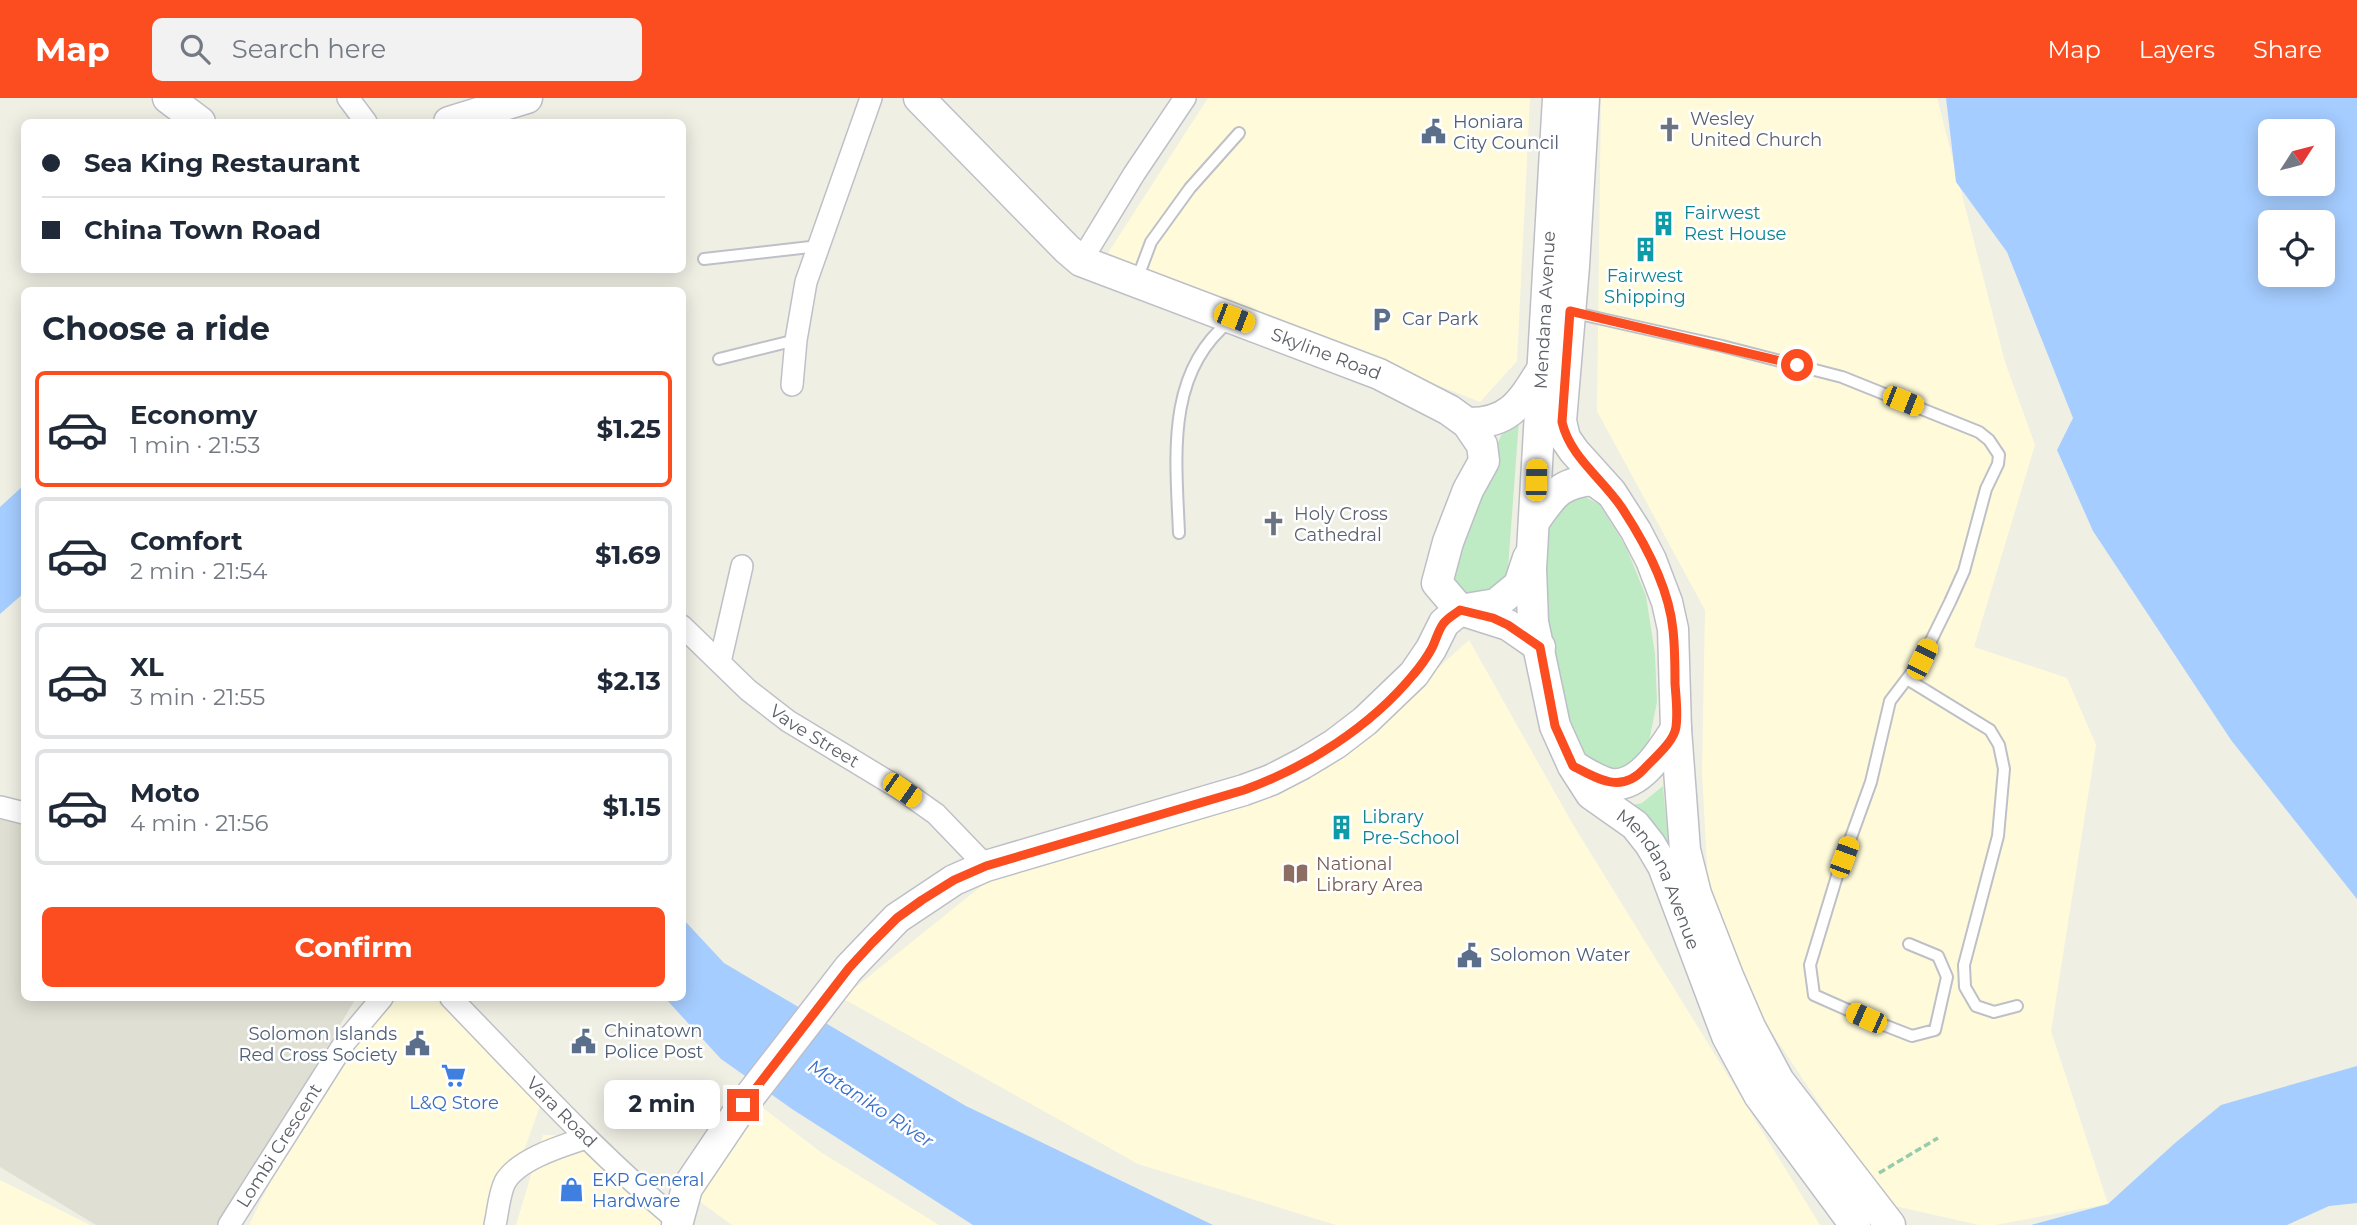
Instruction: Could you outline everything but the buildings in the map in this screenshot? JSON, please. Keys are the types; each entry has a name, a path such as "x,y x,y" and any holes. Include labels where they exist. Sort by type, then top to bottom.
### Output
{"main road":[{"path":"169,98 196,119"},
{"path":"459,119 527,98"},
{"name":"Mendana Avenue","path":"1558,98 1541,371 1536,519 1532,548 1532,607 1555,726 1573,766 1591,794 1635,825 1650,844 1663,866 1727,1036 1759,1095 1855,1225"},
{"name":"Mendana Avenue","path":"1584,98 1562,422 1565,438 1611,492 1646,550 1668,602 1673,629 1676,729 1685,850 1696,894 1728,976 1750,1027 1779,1081 1890,1225"},
{"name":"Skyline Road","path":"922,100 1081,261 1379,374 1449,410 1467,423 1482,445 1484,461 1468,490 1437,583 1460,610"},
{"path":"1467,423 1497,419 1512,411 1526,396 1541,371"},
{"path":"1536,519 1552,495 1563,487 1593,480 1611,492"},
{"path":"678,1223 687,1188 743,1105 849,968 897,918 954,880 986,866 1244,790 1302,764 1335,744 1395,694 1414,674 1431,649 1444,622 1460,610 1496,604 1518,585 1532,548"},
{"path":"1460,610 1493,618 1540,647"},
{"path":"1573,766 1610,784 1624,783 1640,773 1662,750 1676,729"}],"street":[{"path":"348,98 364,119"},
{"path":"792,385 806,282 871,98"},
{"path":"1081,261 1134,174 1185,98"},
{"path":"720,663 741,566"},
{"name":"Vave Street","path":"686,630 748,690 788,721 902,790 936,814 986,866"},
{"path":"0,807 21,812"},
{"name":"Lombi Crescent","path":"229,1225 345,1042 379,1001"},
{"name":"Vara Road","path":"454,1001 586,1139 678,1223"},
{"path":"495,1225 505,1183 514,1172 546,1152 586,1139"}],"lane":[{"path":"1136,282 1151,242 1190,188 1239,133"},
{"path":"704,259 819,246"},
{"path":"1570,311 1843,377 1979,432 1989,440 1999,455 1998,464 1986,489 1964,571 1922,659 1890,701 1871,782 1837,876 1810,965 1814,995 1912,1036 1935,1030 1947,977 1938,956 1909,944"},
{"path":"1179,533 1175,438 1187,379 1214,334 1234,318"},
{"path":"719,359 796,340"},
{"path":"1907,679 1990,730 1999,745 2004,769 1997,836 1964,965 1965,987 1976,1006 1994,1012 2017,1006"}],"path":[{"path":"1859,1185 1938,1138"}],"shaded area":[{"path":"1208,98 1530,98 1517,361 1480,402 1108,253"},
{"path":"1601,98 1937,98 2005,362 2035,445 1974,647 2067,678 2096,745 2051,1031 2108,1204 1995,1225 1979,1225 1886,1204 1767,1025 1709,903 1702,772 1705,610 1597,411"},
{"path":"1469,640 1572,823 1820,1225 1336,1225 1138,1164 842,998 1004,868 1227,809 1327,769"},
{"path":"0,815 21,820 21,1001 354,1001 222,1225 96,1225 0,1167"},
{"path":"395,1001 452,1001 543,1097 498,1225 249,1225 322,1079"},
{"path":"755,1102 822,1153 939,1225 732,1225 691,1195"},
{"path":"543,1135 589,1136 671,1225 516,1225"},
{"path":"0,1180 90,1225 0,1225"}],"green space":[{"path":"1520,406 1507,582 1503,592 1458,597 1448,567 1480,482 1510,416"},
{"path":"1583,496 1599,504 1626,547 1646,596 1655,654 1657,702 1648,746 1638,765 1614,775 1590,761 1576,738 1556,673 1543,593 1542,557 1545,528 1554,508"},
{"path":"1663,786 1670,862 1619,808 1642,803"}],"water":[{"path":"1946,98 2357,98 2357,899 2231,740 2093,531 2057,450 2073,418 2007,252 1956,182"},
{"path":"21,488 21,596 0,614 0,507"},
{"name":"Mataniko River","path":"686,922 724,963 966,1106 1213,1225 973,1225 792,1109 721,1059 668,1001 686,1001"},
{"path":"2357,1066 2357,1203 2329,1206 2287,1225 2031,1225 2108,1204 2221,1105"}],"place":[{"name":"Wesley United Church","path":"1670,129"},
{"name":"Honiara City Council","path":"1433,132"},
{"name":"Fairwest Rest House","path":"1664,223"},
{"name":"Fairwest Shipping","path":"1645,249"},
{"name":"Car Park","path":"1382,319"},
{"name":"Holy Cross Cathedral","path":"1274,524"},
{"name":"Library Pre-School","path":"1342,827"},
{"name":"National Library Area","path":"1296,874"},
{"name":"Solomon Water","path":"1470,955"},
{"name":"Chinatown Police Post","path":"584,1041"},
{"name":"Solomon Islands Red Cross Society","path":"417,1044"},
{"name":"L&Q Store","path":"454,1076"},
{"name":"EKP General Hardware","path":"572,1190"}],"route":[{"path":"743,1105 849,968 897,918 922,900 954,880 986,866 1244,790 1302,764 1335,744 1395,694 1414,674 1431,649 1444,622 1460,610 1493,618 1540,647 1555,726 1573,766 1610,784 1624,783 1640,773 1662,750 1676,729 1673,629 1668,602 1636,531 1611,492 1565,438 1562,422 1570,311 1797,365"}]}
